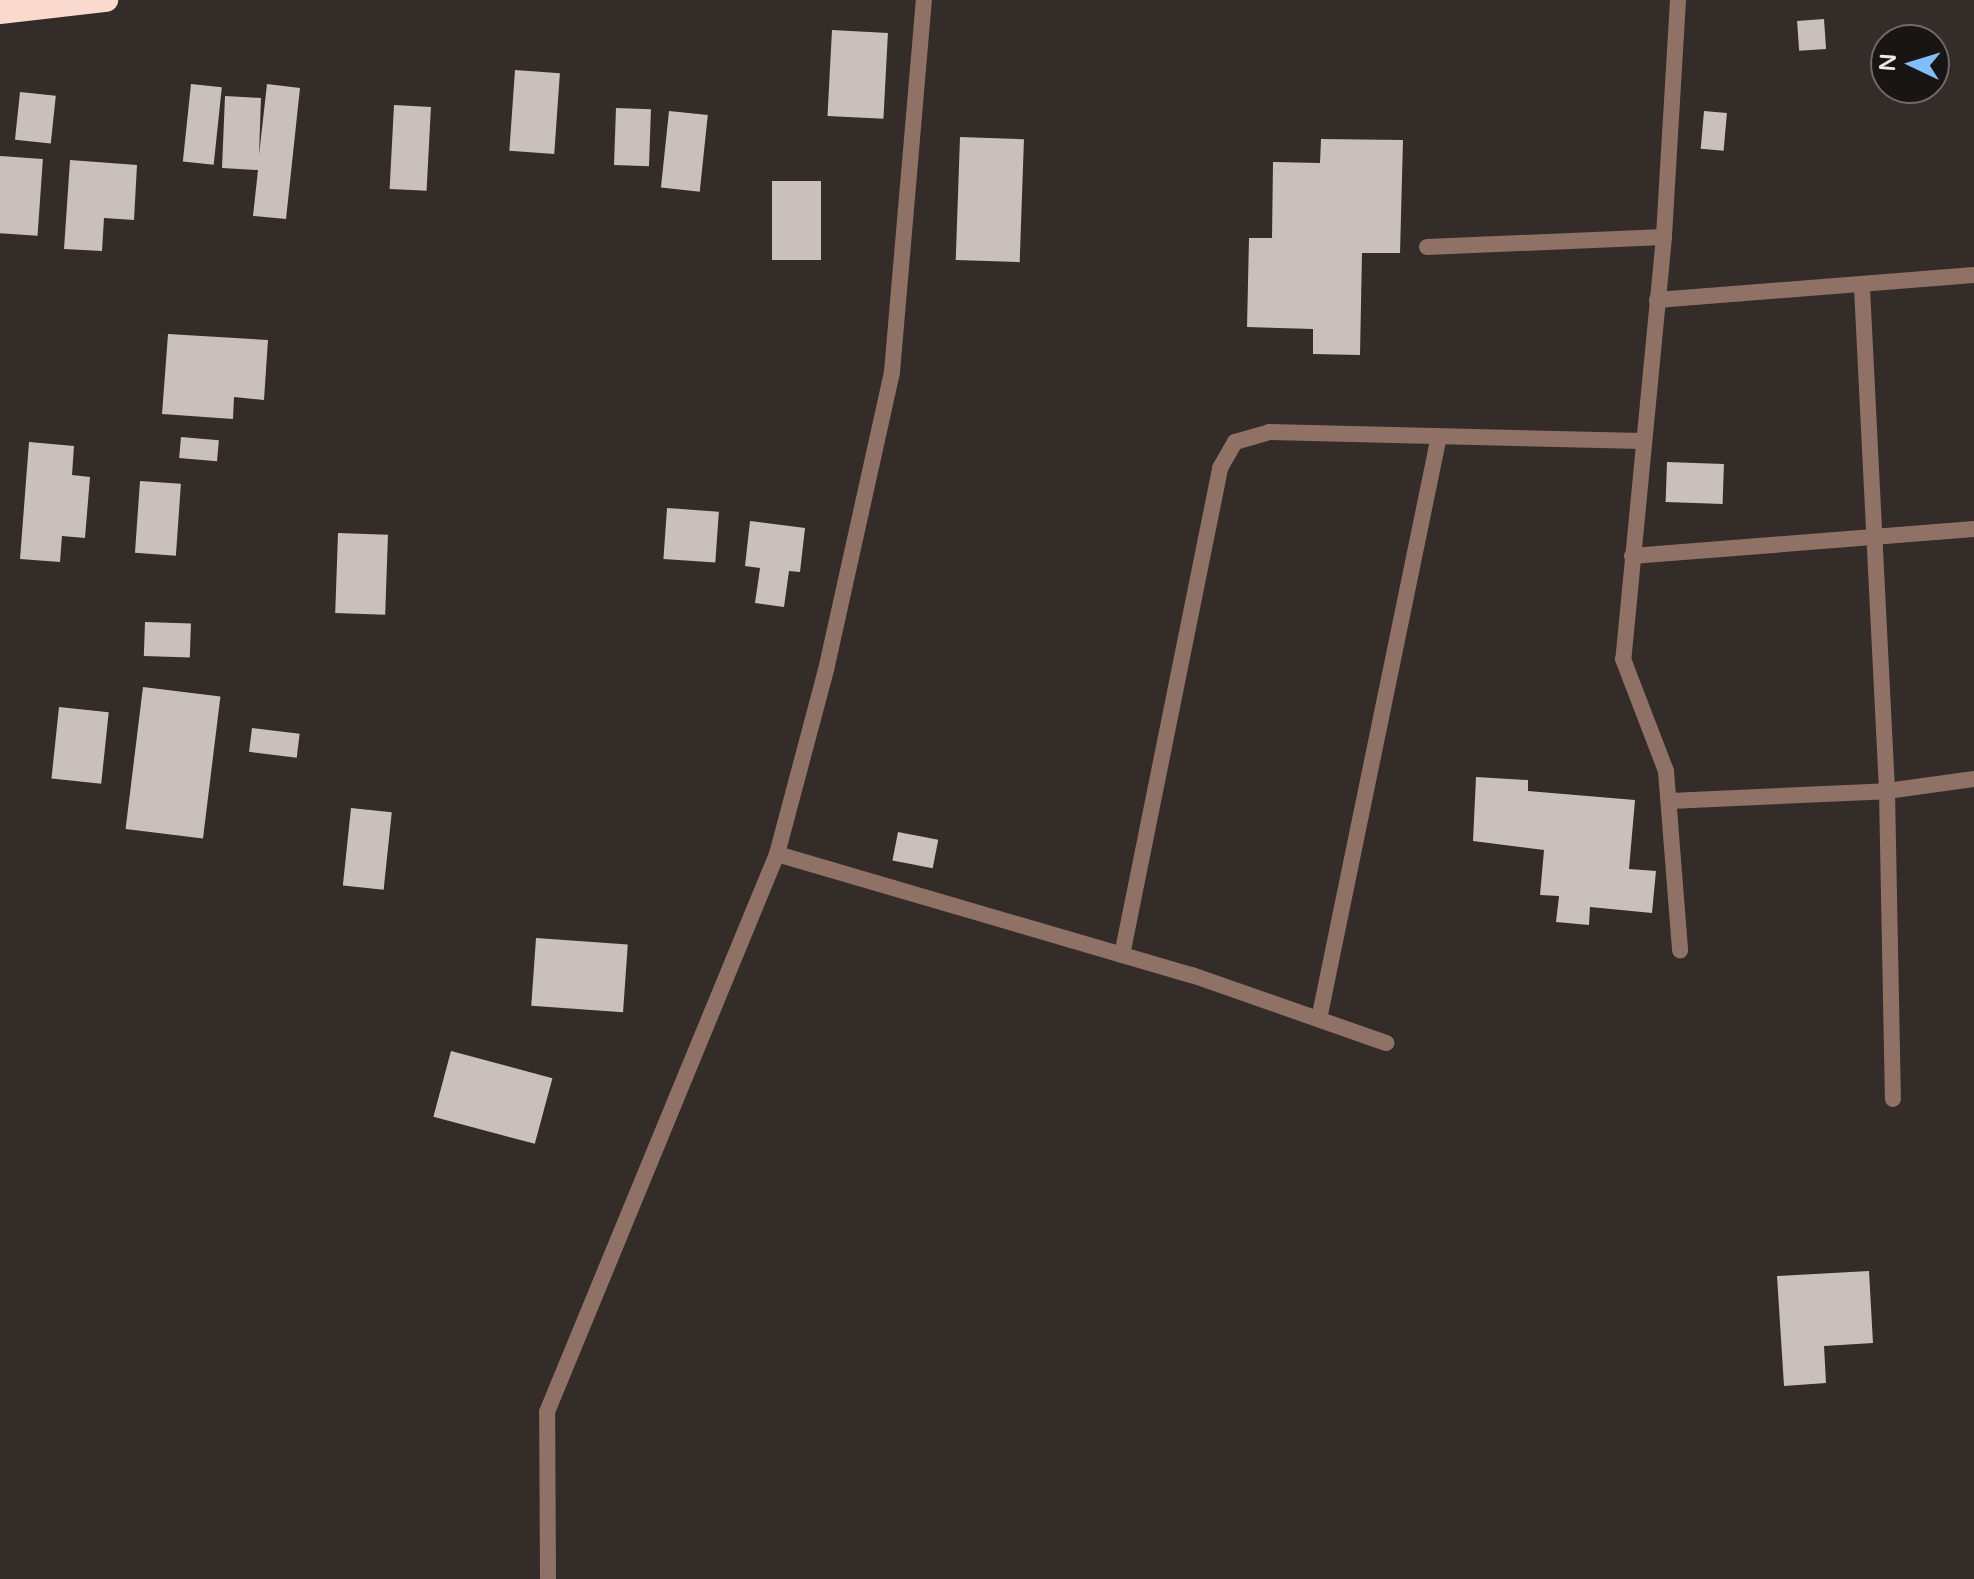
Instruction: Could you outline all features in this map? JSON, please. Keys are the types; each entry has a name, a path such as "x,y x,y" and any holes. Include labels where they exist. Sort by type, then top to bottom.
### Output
{"highway":[{"path":"0,12 106,0"}],"street":[{"path":"548,1579 547,1412 777,854 892,372 924,0"},
{"path":"1678,0 1664,237 1642,441 1625,676 1666,771 1680,950"},
{"path":"1427,247 1664,237"},
{"path":"1657,300 1862,288 1974,275"},
{"path":"1862,288 1869,537 1887,791 1893,1099"},
{"path":"1122,955 1227,451 1248,433 1642,441"},
{"path":"1319,1019 1439,436"},
{"path":"1632,556 1974,529"},
{"path":"1670,801 1887,791 1974,779"},
{"path":"777,854 1122,955 1386,1043"}],"building":[{"path":"1824,19 1826,49 1799,51 1797,21"},
{"path":"832,30 888,33 883,119 827,116"},
{"path":"515,70 560,73 554,154 509,151"},
{"path":"191,84 222,87 214,165 183,162"},
{"path":"267,84 300,88 286,219 253,216 258,170 222,168 225,96 261,98 259,155"},
{"path":"20,92 56,96 51,144 15,140"},
{"path":"394,105 431,107 427,191 390,189"},
{"path":"616,108 651,109 649,166 614,165"},
{"path":"669,111 708,115 700,192 661,188"},
{"path":"1704,111 1727,113 1724,151 1701,149"},
{"path":"960,137 1024,139 1020,262 956,260"},
{"path":"1321,139 1403,140 1400,253 1362,253 1360,355 1313,354 1313,329 1247,327 1249,238 1272,238 1273,162 1320,163"},
{"path":"0,156 43,159 38,236 0,233"},
{"path":"70,160 137,165 134,220 104,218 102,251 64,249"},
{"path":"772,181 821,181 821,260 772,260"},
{"path":"168,334 268,340 264,400 234,397 233,419 162,414"},
{"path":"181,437 219,440 217,461 179,458"},
{"path":"29,442 74,446 72,475 90,477 85,538 62,536 60,562 20,559"},
{"path":"1667,462 1724,464 1723,504 1666,502"},
{"path":"140,481 181,484 176,556 135,553"},
{"path":"667,508 719,512 715,563 663,559"},
{"path":"750,521 805,528 800,572 789,571 784,607 755,603 760,568 745,566"},
{"path":"338,533 388,535 385,615 335,613"},
{"path":"145,622 191,624 190,658 144,656"},
{"path":"143,687 220,697 203,838 126,829"},
{"path":"59,707 109,712 101,784 51,779"},
{"path":"252,728 300,734 297,758 249,752"},
{"path":"1476,777 1528,780 1528,791 1635,800 1629,869 1656,871 1652,913 1590,907 1589,925 1556,922 1559,896 1540,895 1544,850 1473,841"},
{"path":"351,808 392,812 384,890 343,886"},
{"path":"898,832 938,840 933,868 892,860"},
{"path":"536,938 628,944 623,1012 531,1006"},
{"path":"451,1051 552,1078 535,1144 433,1117"},
{"path":"1869,1271 1873,1343 1824,1346 1826,1383 1784,1386 1777,1276"}]}
